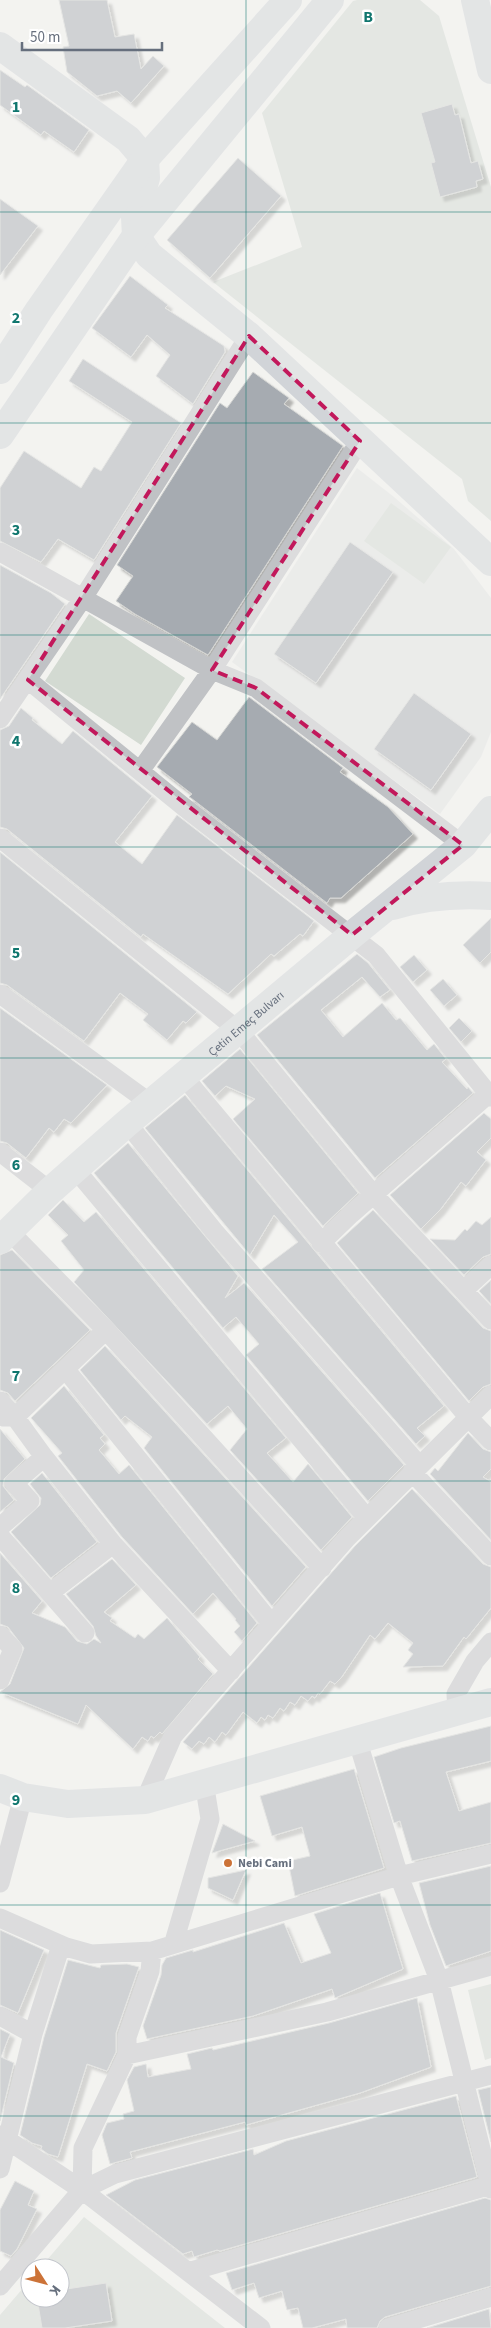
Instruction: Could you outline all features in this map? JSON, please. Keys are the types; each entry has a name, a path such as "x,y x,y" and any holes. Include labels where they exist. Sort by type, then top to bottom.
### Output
{"street":[{"path":"0,370 39,310 145,159 288,0"},
{"path":"0,435 136,236 330,0"},
{"path":"457,0 488,61"},
{"path":"475,0 488,61"},
{"path":"0,46 128,139 145,159 146,178 135,217 136,236 149,255 249,336 491,562"},
{"path":"0,719 83,598 249,336"},
{"path":"140,771 212,670 360,441"},
{"path":"0,552 212,670 256,688 463,846"},
{"path":"28,680 140,771 376,955 490,1094 373,1194 321,1243"},
{"name":"Çetin Emeç Bulvarı","path":"4,1236 50,1191 150,1103 184,1077 352,935 463,846 490,814"},
{"path":"0,838 239,1031 373,1194 491,1320"},
{"path":"385,908 413,900 444,896 491,896"},
{"path":"0,994 150,1103"},
{"path":"184,1077 321,1243 468,1417 491,1441"},
{"path":"127,1123 214,1231 491,1556"},
{"path":"0,1152 50,1191"},
{"path":"76,1170 367,1518"},
{"path":"4,1236 106,1330 322,1568"},
{"path":"464,1290 491,1265"},
{"path":"8,1417 66,1370 106,1330"},
{"path":"66,1370 271,1623"},
{"path":"145,1800 173,1736 231,1672 271,1623 367,1518 491,1395"},
{"path":"0,1401 8,1417 44,1457 113,1544 231,1672"},
{"path":"0,1527 30,1501 14,1484 44,1457"},
{"path":"0,1536 85,1633"},
{"path":"51,1592 113,1544"},
{"path":"0,1635 14,1649 0,1680"},
{"path":"457,1711 456,1694 475,1660 491,1642"},
{"path":"0,1883 11,1792 68,1804 145,1800 491,1702"},
{"path":"188,2272 491,2186 439,1980 399,1876 358,1739"},
{"path":"174,1942 210,1819 204,1782"},
{"path":"0,1918 61,1945 91,1954 152,1951 174,1942 399,1876 491,1854"},
{"path":"0,2168 4,2138 33,2034 61,1945"},
{"path":"82,2190 83,2148 127,2055 127,2037 150,1971 152,1951"},
{"path":"127,2055 327,2012 491,1966"},
{"path":"0,2016 33,2034"},
{"path":"3,2278 82,2190 115,2174 491,2075"},
{"path":"4,2138 82,2190 261,2328"},
{"path":"388,2328 491,2297"}],"highlighted area":[{"path":"249,336 360,441 212,670 256,688 463,845 352,935 28,680"}],"shaded area":[{"path":"420,0 439,16 491,187 491,521 468,501 462,479 213,282 302,247 262,113 353,1"},
{"path":"357,468 454,549 491,598 491,732 481,757 440,814 232,662"},
{"path":"391,503 451,547 424,584 364,541"},
{"path":"89,614 185,678 141,745 45,681"},
{"path":"491,1984 491,2058 485,2060 468,1990"},
{"path":"84,2217 225,2328 0,2328 0,2315 20,2292 20,2308 70,2308 70,2258 49,2258"}],"building":[{"path":"59,0 107,0 115,37 134,34 141,69 153,56 164,66 131,103 117,91 97,96 67,72 63,47 69,46"},
{"path":"0,70 25,87 27,85 89,130 74,152 44,131 41,135 0,105"},
{"path":"452,104 455,115 459,114 471,163 478,161 483,179 476,181 477,187 440,197 431,163 435,162 421,113"},
{"path":"238,158 281,196 210,278 167,240"},
{"path":"0,199 38,226 0,275"},
{"path":"130,276 168,305 165,308 224,346 225,352 193,404 156,376 170,355 147,335 131,357 92,328"},
{"path":"83,359 181,423 94,560 58,539 41,562 0,541 0,488 24,451 81,488 94,467 101,471 132,422 69,381"},
{"path":"253,372 289,398 284,404 343,446 208,655 135,614 116,601 133,576 117,565 220,403 227,408"},
{"path":"350,542 393,572 316,683 274,654"},
{"path":"0,565 51,593 65,604 0,699"},
{"path":"414,693 471,734 431,790 374,749"},
{"path":"249,697 343,768 340,772 388,807 413,834 341,898 330,898 327,903 189,797 192,794 157,767 192,722 217,740"},
{"path":"21,708 33,718 32,720 62,744 73,731 152,796 115,842 142,864 177,815 314,921 303,936 300,934 274,956 271,954 228,994 143,934 141,937 7,829 0,827 0,730 9,726"},
{"path":"0,852 197,1012 186,1023 183,1021 167,1040 143,1020 148,1014 120,993 84,1041 7,985 0,983"},
{"path":"491,918 491,952 480,963 463,945"},
{"path":"357,954 368,963 390,990 380,997 362,977 321,1010 343,1037 382,1003 396,1020 400,1018 427,1050 434,1044 446,1059 442,1062 473,1093 375,1178 257,1035"},
{"path":"414,955 427,970 413,982 400,967"},
{"path":"443,979 457,995 444,1006 430,990"},
{"path":"0,1008 107,1085 71,1123 64,1119 54,1132 49,1128 26,1158 7,1143 0,1141"},
{"path":"459,1018 472,1031 461,1042 449,1028"},
{"path":"240,1049 358,1193 323,1226 233,1119 255,1099 226,1086 215,1096 202,1081"},
{"path":"185,1095 444,1406 417,1428 425,1436 416,1444 262,1269 298,1242 274,1215 250,1255 145,1128"},
{"path":"484,1113 491,1119 491,1138 477,1152 486,1160 466,1186 461,1182 440,1210 421,1229 390,1195"},
{"path":"128,1143 238,1276 225,1298 244,1283 404,1465 368,1501 246,1355 259,1344 236,1317 223,1328 94,1173"},
{"path":"63,1200 84,1222 96,1212 286,1438 267,1453 293,1482 308,1464 352,1517 321,1550 230,1450 247,1429 228,1406 207,1424 74,1282 84,1270 61,1241 68,1235 48,1215"},
{"path":"373,1210 483,1328 491,1331 491,1384 483,1387 469,1401 337,1243"},
{"path":"491,1217 491,1254 483,1257 464,1275 430,1239 455,1240 476,1221 482,1225"},
{"path":"12,1250 90,1330 15,1401 8,1393 0,1390 0,1255"},
{"path":"491,1280 491,1304 479,1291"},
{"path":"105,1346 306,1567 272,1606 144,1448 152,1437 125,1416 121,1420 80,1370"},
{"path":"64,1386 104,1435 100,1438 105,1444 99,1450 119,1474 129,1465 257,1623 242,1641 234,1632 240,1626 236,1619 213,1593 193,1614 122,1537 58,1456 62,1453 31,1418"},
{"path":"0,1429 25,1459 4,1479 3,1486 14,1500 0,1512"},
{"path":"468,1433 483,1449 491,1452 491,1469 483,1477 491,1482 491,1540 430,1474 435,1468 438,1471"},
{"path":"42,1473 97,1542 51,1578 11,1532 40,1505 41,1498 30,1484"},
{"path":"412,1489 483,1564 491,1567 491,1608 466,1639 464,1637 443,1666 403,1667 413,1654 408,1650 413,1643 388,1623 375,1639 370,1635 341,1678 335,1684 330,1681 315,1698 312,1696 308,1701 301,1696 295,1705 290,1702 284,1711 280,1708 273,1718 268,1715 265,1720 261,1717 257,1723 243,1712 226,1735 222,1732 215,1742 209,1737 204,1744 199,1741 192,1749 183,1742 355,1546"},
{"path":"0,1553 42,1601 32,1613 65,1627 77,1641 87,1644 94,1639 101,1643 96,1636 93,1626 66,1594 112,1559 136,1585 104,1612 112,1618 110,1621 135,1638 138,1634 144,1639 167,1618 200,1657 198,1659 213,1674 162,1734 160,1732 154,1738 151,1736 148,1741 142,1737 133,1749 86,1705 78,1724 0,1692 10,1684 24,1648 8,1627 0,1624"},
{"path":"491,1726 491,1761 446,1772 459,1811 491,1802 491,1843 412,1861 400,1821 394,1823 374,1757 401,1748"},
{"path":"354,1769 384,1868 295,1896 288,1861 310,1856 302,1827 272,1836 260,1796"},
{"path":"223,1824 255,1841 212,1853"},
{"path":"491,1866 491,1951 446,1966 430,1925 419,1883"},
{"path":"246,1870 233,1900 208,1888 208,1878"},
{"path":"380,1893 403,1969 335,1998 332,1989 253,2016 147,2039 143,2026 161,1975 162,1965 166,1958 193,1950 193,1952 284,1923 301,1963 331,1953 314,1914"},
{"path":"0,1930 44,1950 18,2013 0,2005"},
{"path":"68,1960 100,1968 101,1965 127,1964 139,1967 116,2033 116,2052 107,2071 87,2064 58,2157 48,2154 41,2149 42,2146 32,2143 20,2135 44,2037"},
{"path":"417,1998 431,2067 360,2093 246,2125 245,2122 130,2152 132,2158 110,2164 102,2135 107,2123 124,2119 123,2114 134,2111 127,2080 134,2067 146,2064 148,2077 191,2069 187,2054 212,2048 213,2050 329,2023"},
{"path":"0,2029 10,2034 1,2057 14,2063 0,2121"},
{"path":"491,2087 491,2142 478,2090"},
{"path":"456,2096 477,2177 220,2251 217,2250 194,2257 192,2251 183,2254 106,2195 135,2180 253,2149 254,2155 286,2141"},
{"path":"15,2181 34,2191 28,2205 37,2209 17,2249 11,2256 0,2251 0,2210"},
{"path":"485,2198 491,2200 491,2286 385,2317 380,2321 377,2328 347,2328 346,2319 312,2328 303,2328 298,2308 287,2310 282,2291 259,2298 254,2283 232,2290 226,2273"},
{"path":"106,2283 112,2321 65,2328 42,2328 39,2308 70,2308 70,2288"},
{"path":"489,2309 491,2328 427,2328"}],"place":[{"name":"Nebi Cami","path":"228,1863"}]}
